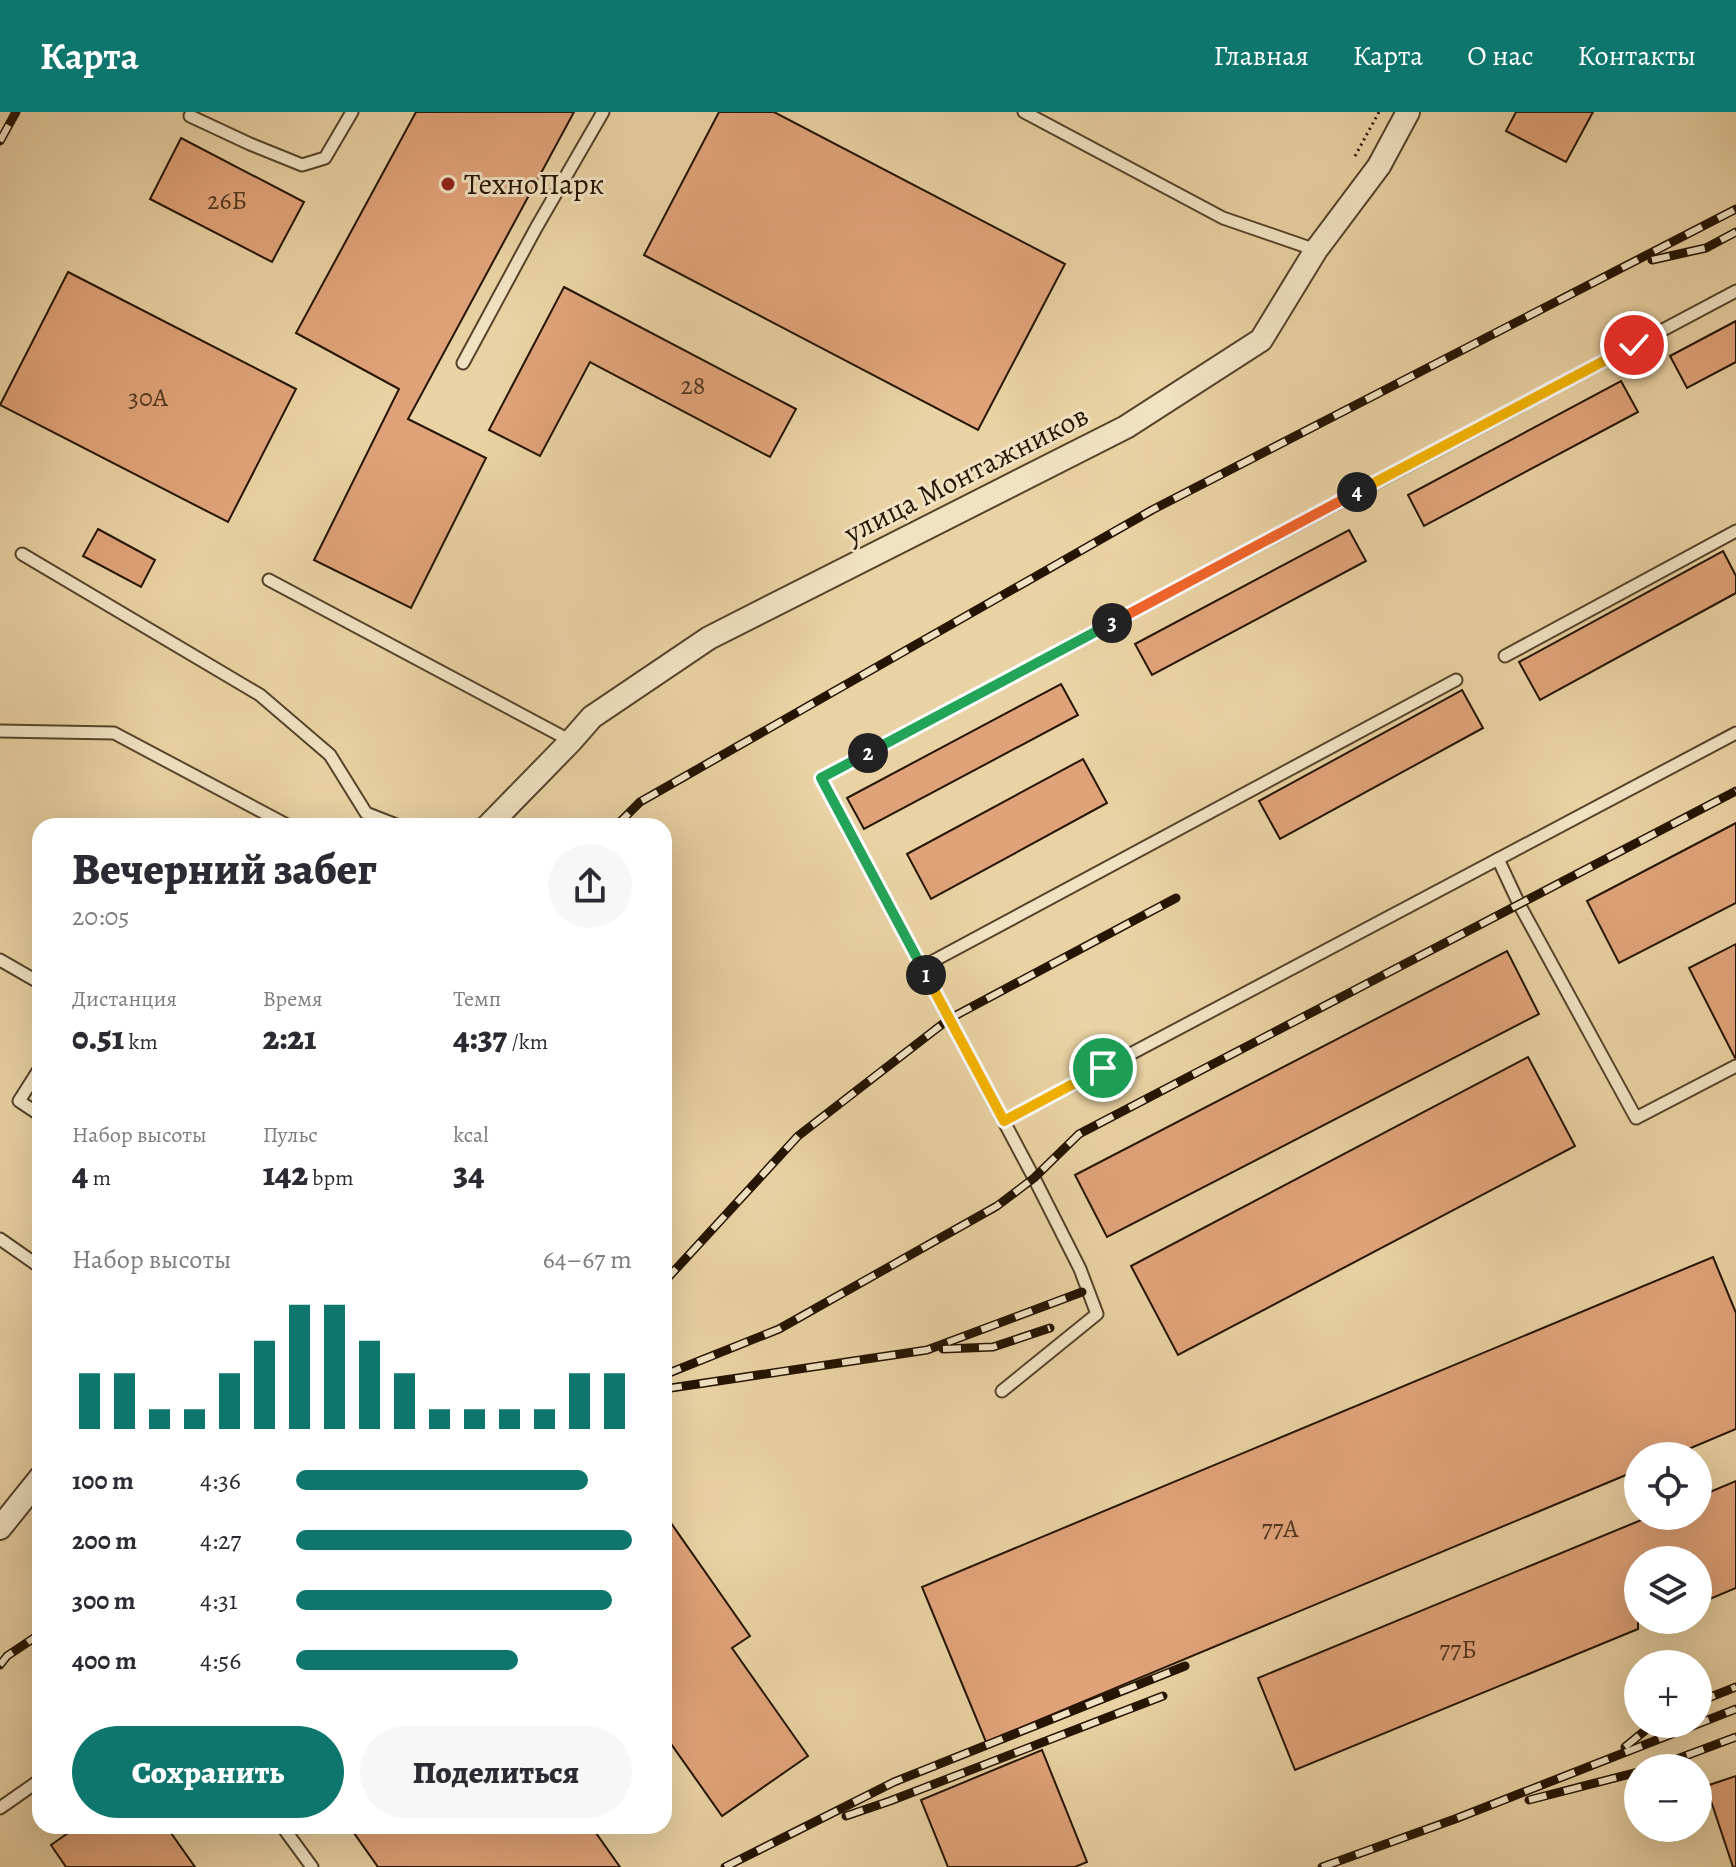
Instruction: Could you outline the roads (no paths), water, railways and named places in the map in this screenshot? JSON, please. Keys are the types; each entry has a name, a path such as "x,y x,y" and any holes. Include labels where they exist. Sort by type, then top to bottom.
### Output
{"street":[{"name":"улица Монтажников","path":"496,818 592,717 709,638 1126,427 1261,340 1316,250 1379,166 1408,112"},
{"path":"0,1528 32,1488"}],"lane":[{"path":"190,116 302,165 325,158 352,112"},
{"path":"463,363 603,112"},
{"path":"1024,112 1223,218 1316,250"},
{"path":"1002,1391 1097,1314 1080,1269 1004,1121 821,778 1736,291"},
{"path":"1505,656 1736,531"},
{"path":"22,554 260,695 330,755 366,813 379,818"},
{"path":"269,580 571,741"},
{"path":"922,967 1456,680"},
{"path":"0,731 114,733 274,818"},
{"path":"1004,1121 1736,733"},
{"path":"1498,859 1519,904 1636,1118 1736,1066"},
{"path":"0,960 32,978"},
{"path":"32,1081 19,1101 32,1110"},
{"path":"0,1239 32,1261"},
{"path":"0,1808 32,1786"},
{"path":"288,1834 312,1867"}],"railway":[{"path":"0,141 16,112"},
{"path":"624,818 640,802 1152,510 1736,209"},
{"path":"1652,260 1706,248 1736,232"},
{"path":"672,1372 779,1329 997,1206 1034,1178 1079,1134 1736,791"},
{"path":"672,1273 798,1136 949,1019 1176,898"},
{"path":"672,1388 927,1350 1082,1292"},
{"path":"943,1349 993,1347 1050,1328"},
{"path":"0,1665 7,1656 32,1639"},
{"path":"725,1867 894,1782 1185,1666"},
{"path":"1712,1696 1736,1687"},
{"path":"846,1816 1163,1696"},
{"path":"1322,1867 1455,1819 1736,1709"},
{"path":"1690,1754 1736,1737"},
{"path":"1625,1747 1636,1738"},
{"path":"1529,1800 1624,1776"}],"place":[{"name":"ТехноПарк","path":"448,184"}]}
